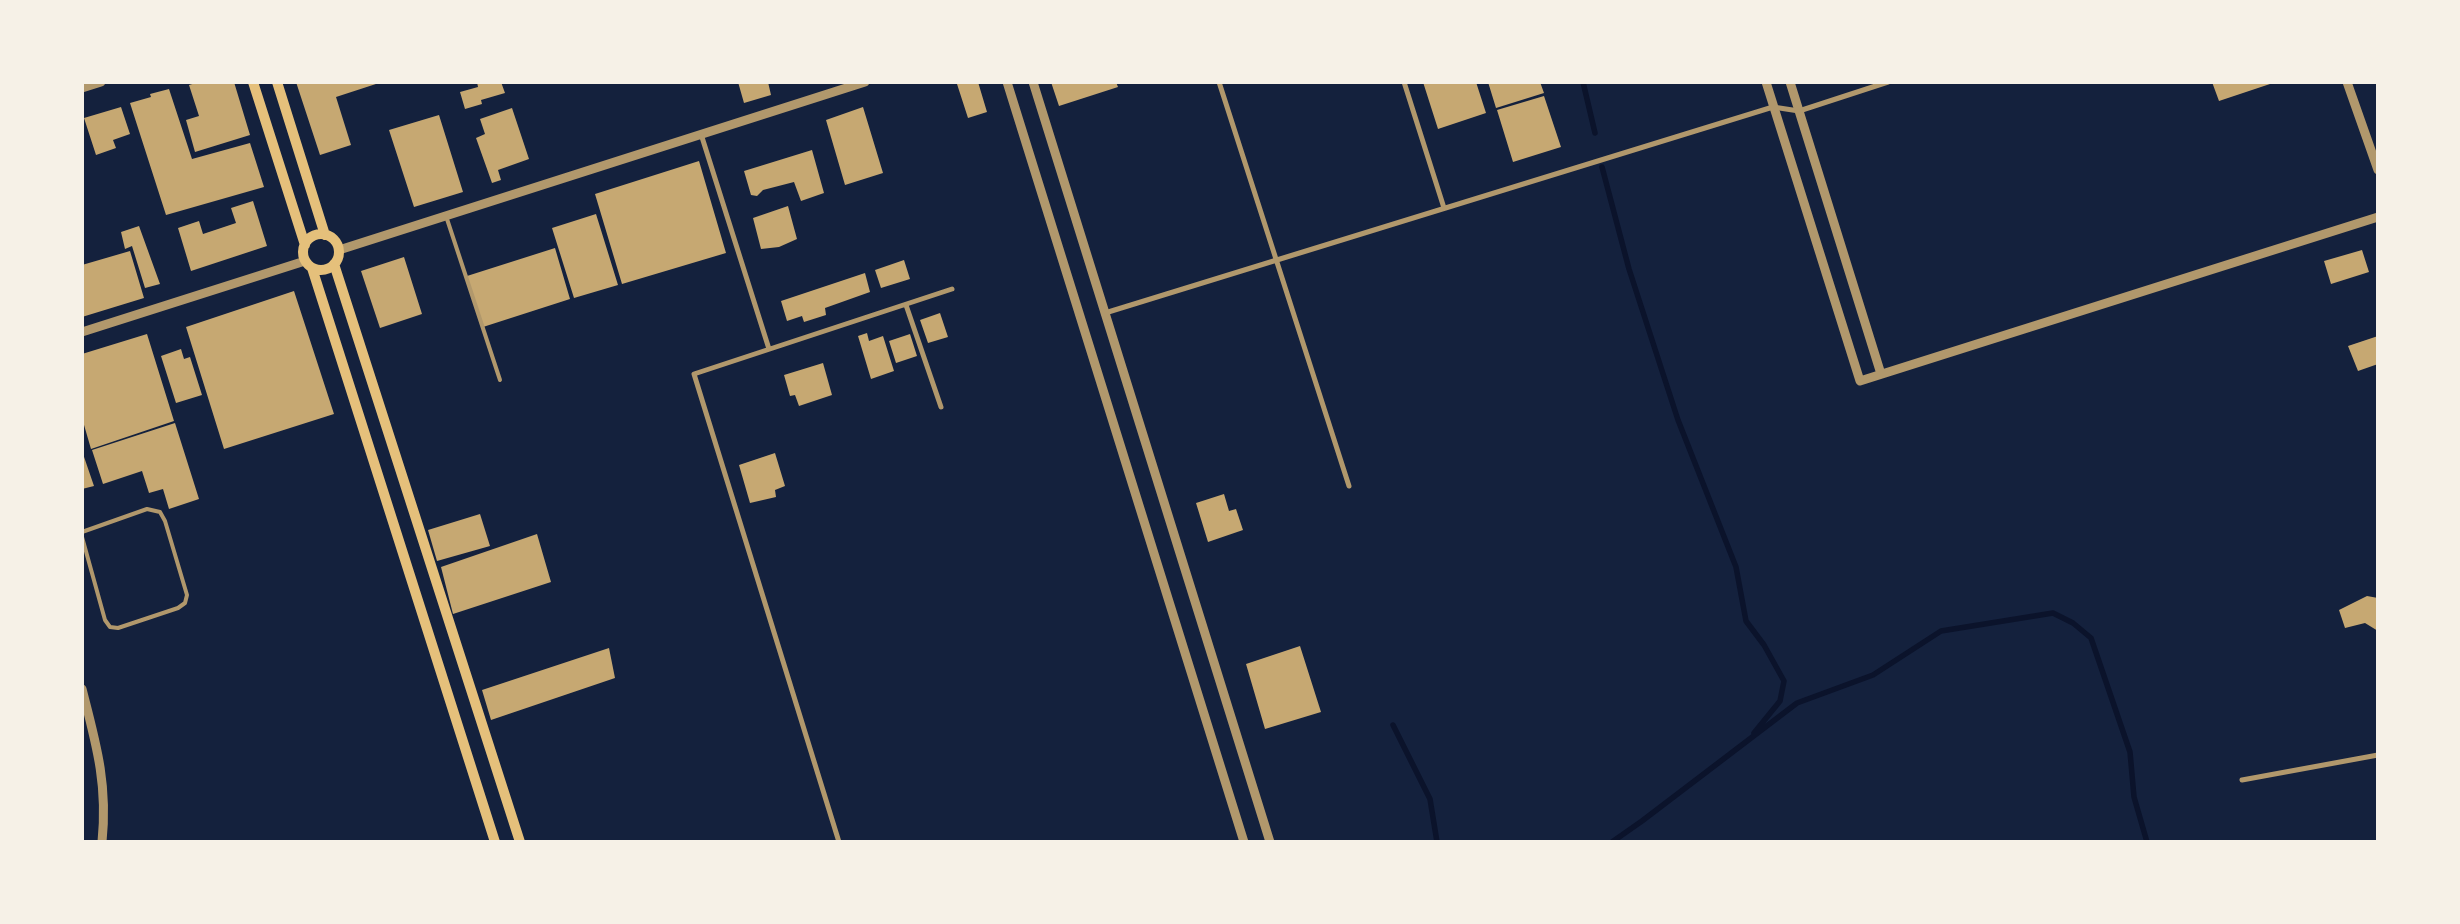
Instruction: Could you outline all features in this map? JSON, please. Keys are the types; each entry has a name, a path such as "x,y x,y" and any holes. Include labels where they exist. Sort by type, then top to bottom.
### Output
{"main road":[{"path":"253,82 305,245 308,264 495,842"},
{"path":"277,82 325,235"},
{"path":"305,245 313,236 325,235 334,240 339,250 334,264 520,842"},
{"path":"308,264 321,270 334,264"}],"street":[{"path":"82,88 101,82"},
{"path":"339,250 865,82"},
{"path":"1007,82 1244,842"},
{"path":"1033,82 1270,842"},
{"path":"1218,82 1349,486"},
{"path":"1404,82 1444,208"},
{"path":"1766,82 1860,381 2378,217"},
{"path":"1790,82 1881,374"},
{"path":"1105,313 1773,107 1799,111 1888,82"},
{"path":"2347,82 2378,170"},
{"path":"701,134 769,349"},
{"path":"82,332 308,264"},
{"path":"839,842 694,374 952,289"},
{"path":"906,305 941,407"},
{"path":"82,689 102,766 105,798 102,842"},
{"path":"2242,780 2378,755"}],"lane":[{"path":"446,216 500,380"},
{"path":"82,532 147,509 160,512 165,521 187,594 185,603 178,608 118,628 110,627 105,620 82,537"}],"building":[{"path":"199,82 234,82 250,135 195,152 186,120 199,116 189,85"},
{"path":"296,82 379,82 336,97 351,145 320,155"},
{"path":"477,82 501,82 505,93 481,100 482,104 465,109 460,92 478,87"},
{"path":"738,82 768,82 771,95 744,103"},
{"path":"962,82 978,82 987,112 968,118 957,84"},
{"path":"1051,82 1116,82 1118,87 1059,106"},
{"path":"1423,82 1476,82 1486,113 1438,129"},
{"path":"1488,82 1540,82 1544,93 1496,108"},
{"path":"2212,82 2273,82 2273,83 2219,101"},
{"path":"169,89 192,159 250,143 264,187 166,215 130,103 151,97 150,94"},
{"path":"1544,96 1561,147 1513,162 1497,110"},
{"path":"121,107 130,134 113,140 116,148 96,155 84,118"},
{"path":"863,107 883,173 845,185 826,120"},
{"path":"512,108 529,159 498,170 501,180 492,183 476,138 485,134 480,119"},
{"path":"439,115 463,192 414,207 389,130"},
{"path":"812,150 824,193 801,201 794,182 763,190 757,196 751,195 744,171"},
{"path":"699,161 726,253 622,284 595,194"},
{"path":"253,201 267,246 191,271 178,228 199,221 203,234 236,223 231,208"},
{"path":"788,206 797,239 779,247 761,249 753,218"},
{"path":"596,214 618,285 574,298 552,228"},
{"path":"139,226 160,284 145,288 132,246 125,249 121,232"},
{"path":"555,248 570,299 483,327 467,276"},
{"path":"2362,250 2369,272 2331,284 2324,261"},
{"path":"130,251 144,298 82,317 82,265"},
{"path":"404,257 422,314 380,328 361,271"},
{"path":"904,260 910,279 881,288 875,270"},
{"path":"865,273 870,292 825,308 826,315 804,322 802,316 787,321 781,301"},
{"path":"294,291 334,414 224,449 186,327"},
{"path":"940,313 948,337 928,343 920,320"},
{"path":"867,333 869,341 883,336 894,371 871,379 858,336"},
{"path":"147,334 174,421 91,449 82,418 82,354"},
{"path":"910,334 917,356 896,363 889,341"},
{"path":"2378,336 2378,364 2358,371 2348,346"},
{"path":"181,349 184,359 190,357 202,395 176,403 161,356"},
{"path":"823,363 832,395 799,406 795,395 790,396 784,375"},
{"path":"175,423 199,499 169,509 163,489 149,493 142,471 103,484 92,450"},
{"path":"82,451 94,486 82,489"},
{"path":"775,453 785,486 775,490 776,497 750,503 739,465"},
{"path":"1224,494 1229,511 1236,509 1243,530 1208,542 1196,503"},
{"path":"480,514 490,546 437,561 428,530"},
{"path":"537,534 551,582 453,614 441,567"},
{"path":"2367,596 2378,598 2378,631 2365,623 2345,628 2339,610"},
{"path":"1300,646 1321,712 1265,729 1246,664"},
{"path":"609,648 615,678 491,720 482,690"}],"waterway":[{"path":"1583,82 1595,133"},
{"path":"1602,167 1629,269 1678,420 1736,567 1746,621 1764,645 1784,681 1780,701 1754,733"},
{"path":"1612,842 1797,703 1873,675 1941,631 2053,613 2073,623 2091,638 2130,752 2134,797 2147,842"},
{"path":"1393,725 1430,799 1437,842"}]}
